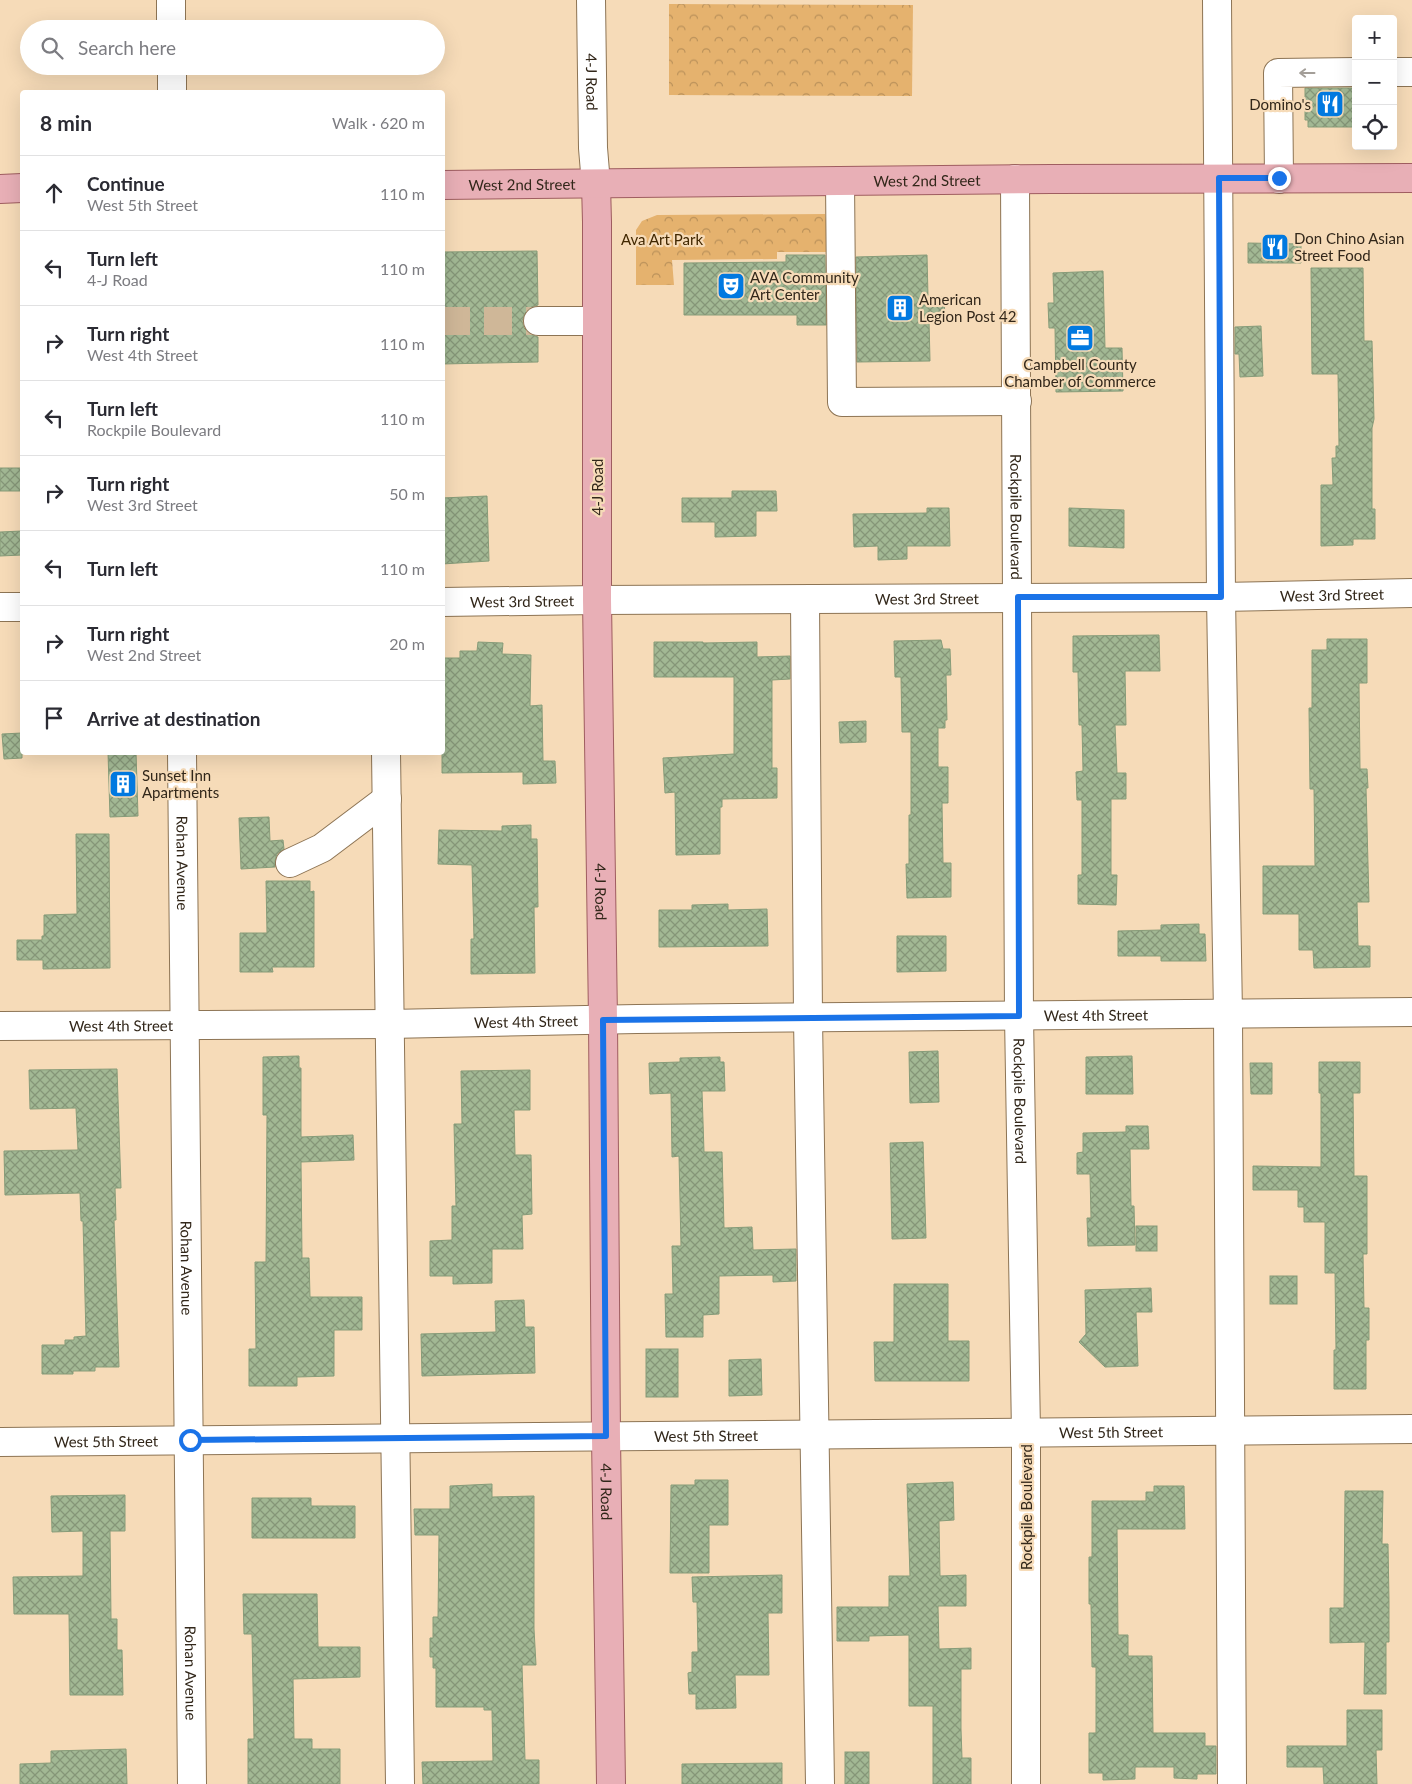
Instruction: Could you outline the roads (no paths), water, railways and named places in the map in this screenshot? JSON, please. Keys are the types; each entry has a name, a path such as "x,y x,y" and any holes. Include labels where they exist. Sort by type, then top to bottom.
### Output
{"main road":[{"name":"West 2nd Street","path":"445,185 1015,179 1412,178"},
{"name":"4-J Road","path":"596,184 597,600 610,1784"},
{"path":"0,189 20,188"}],"street":[{"path":"171,20 172,0"},
{"name":"4-J Road","path":"592,0 593,148 596,184"},
{"path":"1217,0 1221,597 1228,1014 1232,1784"},
{"path":"1279,178 1278,73 1352,72"},
{"path":"1397,72 1412,72"},
{"path":"172,75 172,90"},
{"name":"Rockpile Boulevard","path":"1015,179 1019,1016 1026,1433 1026,1784"},
{"path":"840,181 842,402 1017,401"},
{"path":"538,321 597,321"},
{"name":"West 3rd Street","path":"445,602 1221,597 1412,593"},
{"path":"805,600 808,1018 820,1784"},
{"path":"0,607 20,607"},
{"name":"Rohan Avenue","path":"182,755 192,1784"},
{"path":"386,755 400,1784"},
{"path":"290,863 322,848 387,799"},
{"name":"West 4th Street","path":"0,1026 389,1024 1412,1012"},
{"name":"West 5th Street","path":"0,1442 1412,1429"}],"tunnel":[{"path":"445,321 538,321"}],"place":[{"name":"Domino's","path":"1330,104"},
{"name":"Don Chino Asian Street Food","path":"1275,247"},
{"name":"AVA Community Art Center","path":"731,286"},
{"name":"American Legion Post 42","path":"900,308"},
{"name":"Campbell County Chamber of Commerce","path":"1080,338"},
{"name":"Sunset Inn Apartments","path":"123,784"}],"park label":[{"name":"Ava Art Park","path":"662,239"}]}
